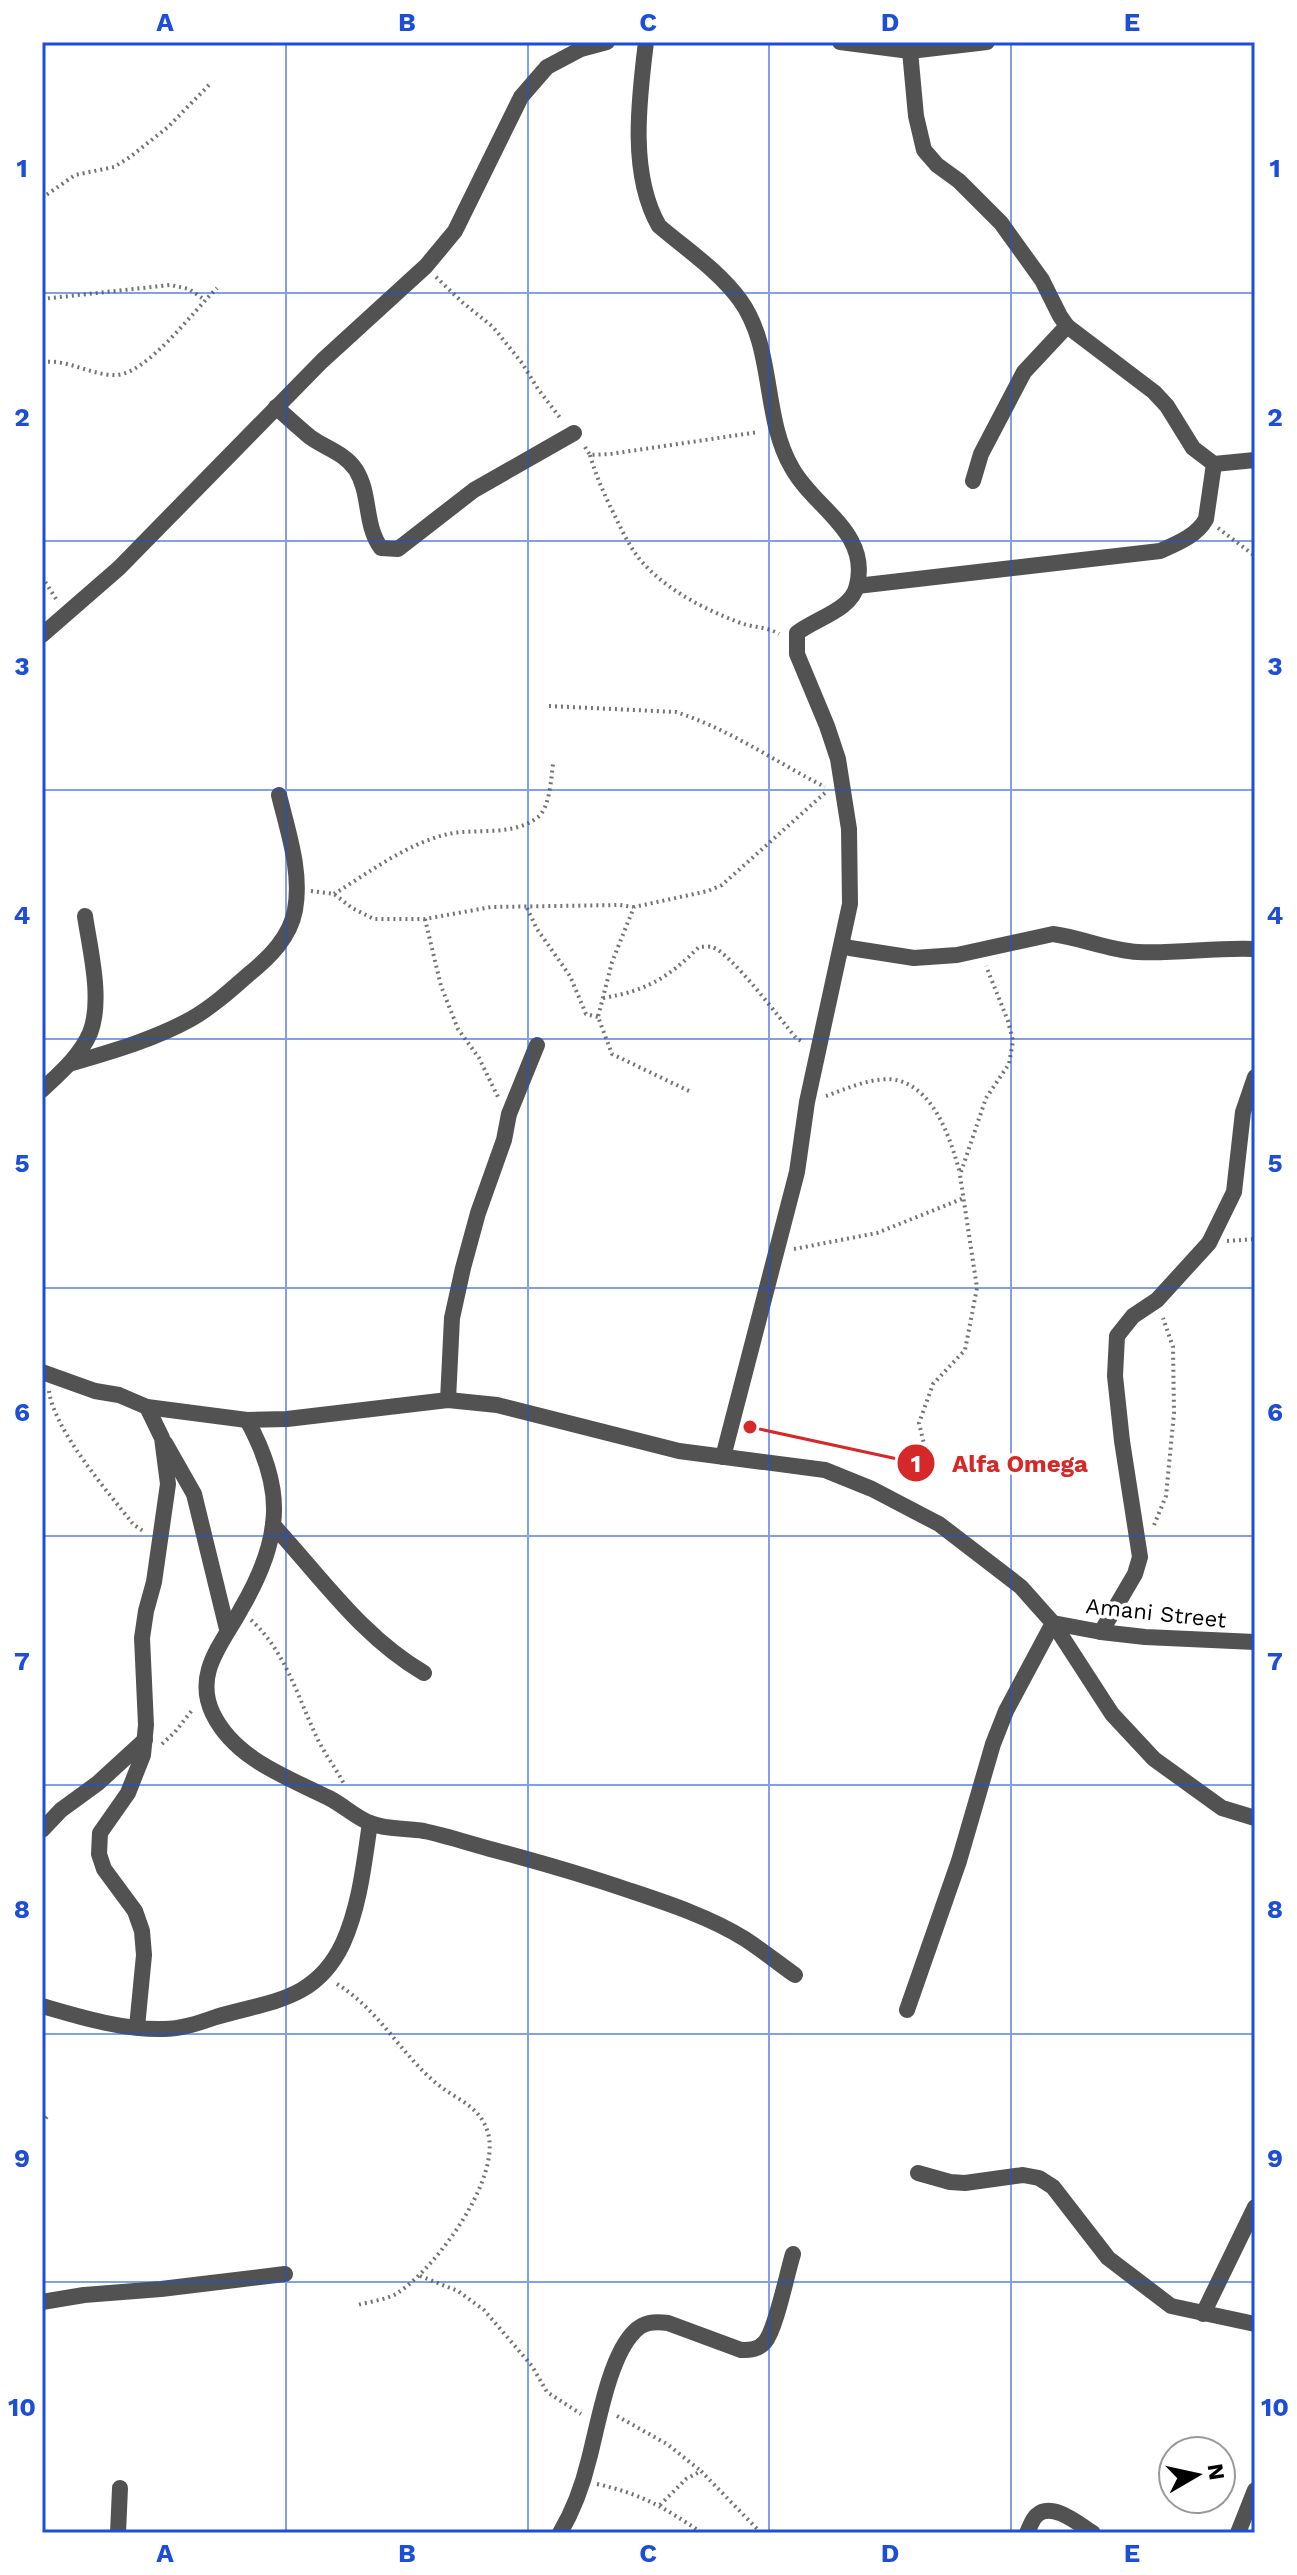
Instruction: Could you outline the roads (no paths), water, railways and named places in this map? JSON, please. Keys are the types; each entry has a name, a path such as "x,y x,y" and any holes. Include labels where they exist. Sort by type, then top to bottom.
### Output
{"street":[{"path":"42,635 119,568 322,361 426,266 455,231 521,97 547,67 581,49 607,42"},
{"path":"646,42 640,133 642,180 647,200 659,226 724,281 741,301 755,328 777,430 790,466 804,488 847,531 857,550 859,567 852,599 797,633 797,654 838,759 837,793 849,829 850,904 807,1102 797,1172 723,1457"},
{"path":"840,42 914,47 987,42"},
{"path":"914,47 916,116 924,150 1001,223 1042,280 1067,326 1154,392 1167,406 1193,448 1214,464 1255,460"},
{"path":"973,481 981,454 1024,372 1067,326"},
{"path":"276,407 311,438 348,460 358,472 372,536 381,548 398,549 474,490 574,433"},
{"path":"857,586 1096,557 1146,554 1175,544 1197,531 1206,519 1214,464"},
{"path":"69,1064 119,1049 191,1019 263,962 286,936 295,912 297,889 294,857 279,795"},
{"path":"42,1090 69,1064 90,1032 95,997 94,968 85,916"},
{"path":"842,945 914,958 957,955 1053,934 1141,952 1255,949"},
{"path":"448,1400 452,1318 478,1213 504,1140 509,1114 537,1045"},
{"path":"1101,1632 1135,1574 1140,1557 1115,1376 1117,1336 1133,1316 1157,1300 1209,1243 1234,1192 1243,1112 1255,1077"},
{"path":"44,1372 147,1407 247,1420 287,1419 448,1400 497,1405 679,1451 825,1470 872,1489 939,1524 1021,1587 1053,1623 1112,1714 1154,1759 1222,1808 1255,1818"},
{"path":"147,1407 194,1494 227,1629"},
{"path":"247,1420 263,1448 274,1503 273,1525 265,1555 241,1611 227,1629 206,1676 206,1695 214,1717 236,1744 275,1773 331,1799 364,1819 423,1831 628,1890 699,1917 744,1939 795,1975"},
{"path":"137,2027 144,1955 142,1931 135,1911 104,1869 99,1854 100,1833 128,1793 144,1748 146,1725 142,1638 168,1484 162,1438"},
{"path":"273,1525 332,1596 386,1647 424,1673"},
{"path":"907,2010 959,1861 993,1744 1006,1711 1053,1623"},
{"name":"Amani Street","path":"1053,1623 1160,1638 1255,1642"},
{"path":"42,1830 61,1810 144,1748"},
{"path":"42,2006 82,2018 163,2029 197,2024 292,1997 322,1974 342,1945 357,1904 364,1819"},
{"path":"918,2173 965,2183 1023,2175 1039,2178 1053,2187 1108,2258 1171,2306 1255,2324"},
{"path":"1203,2314 1255,2207"},
{"path":"560,2533 582,2481 600,2415 626,2343 634,2332 655,2321 741,2350 762,2346 771,2330 793,2254"},
{"path":"42,2302 285,2274"},
{"path":"118,2533 120,2488"},
{"path":"1238,2533 1255,2490"},
{"path":"1027,2533 1035,2516 1050,2511 1093,2533"}],"place":[{"name":"Alfa Omega","path":"750,1427"}]}
